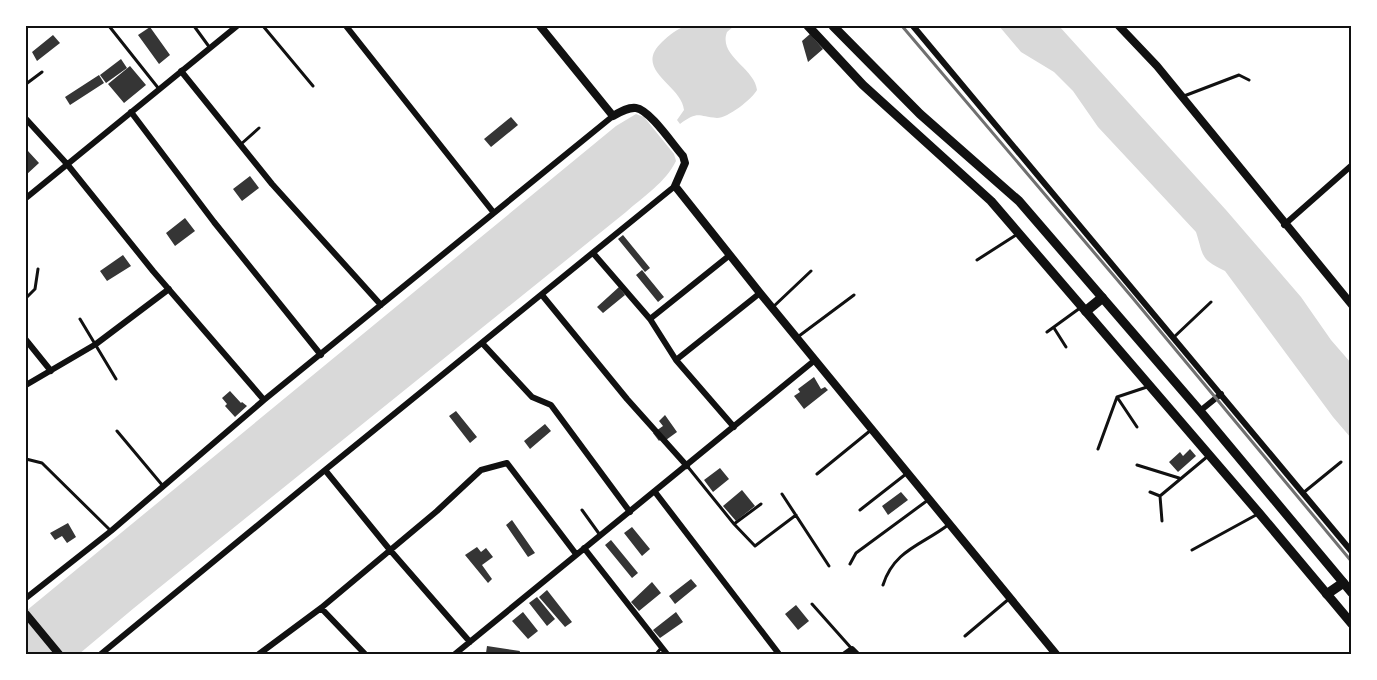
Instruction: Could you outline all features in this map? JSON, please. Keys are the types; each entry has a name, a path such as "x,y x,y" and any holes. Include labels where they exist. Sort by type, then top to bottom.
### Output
{"highway":[{"path":"1084,309 1102,298"},
{"path":"1326,594 1343,583"}],"main road":[{"path":"808,26 863,86 991,201 1352,624"},
{"path":"833,26 920,114 1019,201 1200,411 1352,593"},
{"path":"26,614 59,654"}],"street":[{"path":"26,198 237,26"},
{"path":"346,26 494,213"},
{"path":"540,26 614,116"},
{"path":"912,26 1352,552"},
{"path":"1119,26 1157,66 1284,225 1352,304"},
{"path":"181,71 289,204 381,305"},
{"path":"26,598 164,487 264,400 614,116 636,108 646,112 683,156 685,163 675,186 101,654"},
{"path":"131,112 214,222 321,355"},
{"path":"26,119 67,164 264,400"},
{"path":"1284,225 1352,165"},
{"path":"675,186 1056,654"},
{"path":"593,253 650,320 676,360 734,427"},
{"path":"650,320 730,255"},
{"path":"26,385 96,344 169,289"},
{"path":"676,360 760,293"},
{"path":"542,295 627,399 687,466"},
{"path":"26,340 51,371"},
{"path":"482,343 532,397 551,405 630,512"},
{"path":"455,654 815,360"},
{"path":"1200,411 1221,394"},
{"path":"259,654 321,608 437,511 481,470 507,463 576,554"},
{"path":"325,470 390,550 470,642"},
{"path":"655,492 779,654"},
{"path":"584,549 667,654"},
{"path":"321,608 365,654"},
{"path":"463,648 469,654"},
{"path":"845,654 855,652"}],"lane":[{"path":"109,26 159,89"},
{"path":"194,26 210,48"},
{"path":"263,26 313,86"},
{"path":"26,84 42,72"},
{"path":"1181,97 1239,75 1249,80"},
{"path":"239,145 259,128"},
{"path":"978,260 1020,233"},
{"path":"26,298 35,289 38,269"},
{"path":"773,307 811,271"},
{"path":"797,337 854,295"},
{"path":"1173,338 1211,302"},
{"path":"1047,332 1084,309"},
{"path":"80,319 116,378"},
{"path":"1054,327 1066,347"},
{"path":"1117,397 1150,386"},
{"path":"1117,397 1137,427"},
{"path":"1098,449 1117,397"},
{"path":"816,474 872,429"},
{"path":"117,431 164,487"},
{"path":"1160,496 1179,478 1210,455"},
{"path":"26,459 42,463 111,531"},
{"path":"1303,494 1341,462"},
{"path":"1137,465 1179,478"},
{"path":"687,466 755,546 795,515"},
{"path":"860,510 908,473"},
{"path":"1150,492 1160,496"},
{"path":"782,494 829,566"},
{"path":"1160,496 1162,521"},
{"path":"850,564 856,552 929,499"},
{"path":"734,524 761,504"},
{"path":"582,510 600,535"},
{"path":"1192,550 1259,513"},
{"path":"883,585 890,567 897,559 950,524"},
{"path":"965,636 1011,598"},
{"path":"812,604 855,652"},
{"path":"656,654 662,647"}],"shaded area":[{"path":"686,26 734,26 727,32 728,48 755,82 757,90 745,103 727,115 717,118 698,115 680,124 677,120 684,110 681,101 655,69 652,61 654,52 662,42 673,32"},
{"path":"999,26 1059,26 1226,210 1301,297 1331,340 1351,363 1351,438 1225,271 1207,260 1196,232 1098,127 1073,91 1054,72 1021,52"},
{"path":"636,114 644,117 674,154 676,161 654,189 79,654 26,654 26,611 616,126"}],"building":[{"path":"150,27 170,55 159,64 138,35"},
{"path":"810,34 823,49 808,62 802,41"},
{"path":"53,35 60,43 37,61 32,52"},
{"path":"121,59 127,68 106,83 100,75"},
{"path":"130,66 146,85 124,103 108,84"},
{"path":"99,75 104,83 70,105 65,97"},
{"path":"511,117 518,125 491,147 484,139"},
{"path":"28,151 39,163 26,175 26,153"},
{"path":"250,176 259,188 242,201 233,189"},
{"path":"185,218 195,231 175,246 166,233"},
{"path":"623,235 650,268 645,272 618,239"},
{"path":"123,255 131,266 107,281 100,271"},
{"path":"642,270 664,297 658,302 636,275"},
{"path":"619,287 625,295 603,313 597,307"},
{"path":"814,377 821,389 825,387 828,390 804,409 794,396 800,392 798,389"},
{"path":"230,391 247,406 235,417 225,406 227,404 222,398"},
{"path":"456,411 477,437 470,443 449,416"},
{"path":"665,415 677,432 666,440 663,437 659,441 653,433 663,426 659,421"},
{"path":"545,424 551,431 530,449 524,441"},
{"path":"1190,449 1196,456 1178,472 1169,462 1180,452 1183,456"},
{"path":"720,468 729,479 713,492 704,480"},
{"path":"742,490 755,506 736,521 723,506"},
{"path":"901,492 908,500 888,515 882,506"},
{"path":"512,520 535,553 528,557 506,525"},
{"path":"68,523 76,537 67,543 62,536 55,540 50,533"},
{"path":"632,527 650,549 642,556 624,533"},
{"path":"611,540 638,573 632,578 605,545"},
{"path":"477,547 481,552 486,548 493,557 482,565 492,579 488,583 465,555"},
{"path":"691,579 697,586 675,604 669,596"},
{"path":"652,582 661,593 639,611 631,602"},
{"path":"547,590 572,622 565,627 539,597"},
{"path":"537,597 555,619 547,626 529,603"},
{"path":"796,605 809,621 798,630 785,614"},
{"path":"523,612 538,631 528,639 512,621"},
{"path":"676,612 683,622 660,638 653,630"},
{"path":"487,646 520,651 519,654 489,654 486,653"}],"railway":[{"path":"902,26 1352,562"}]}
